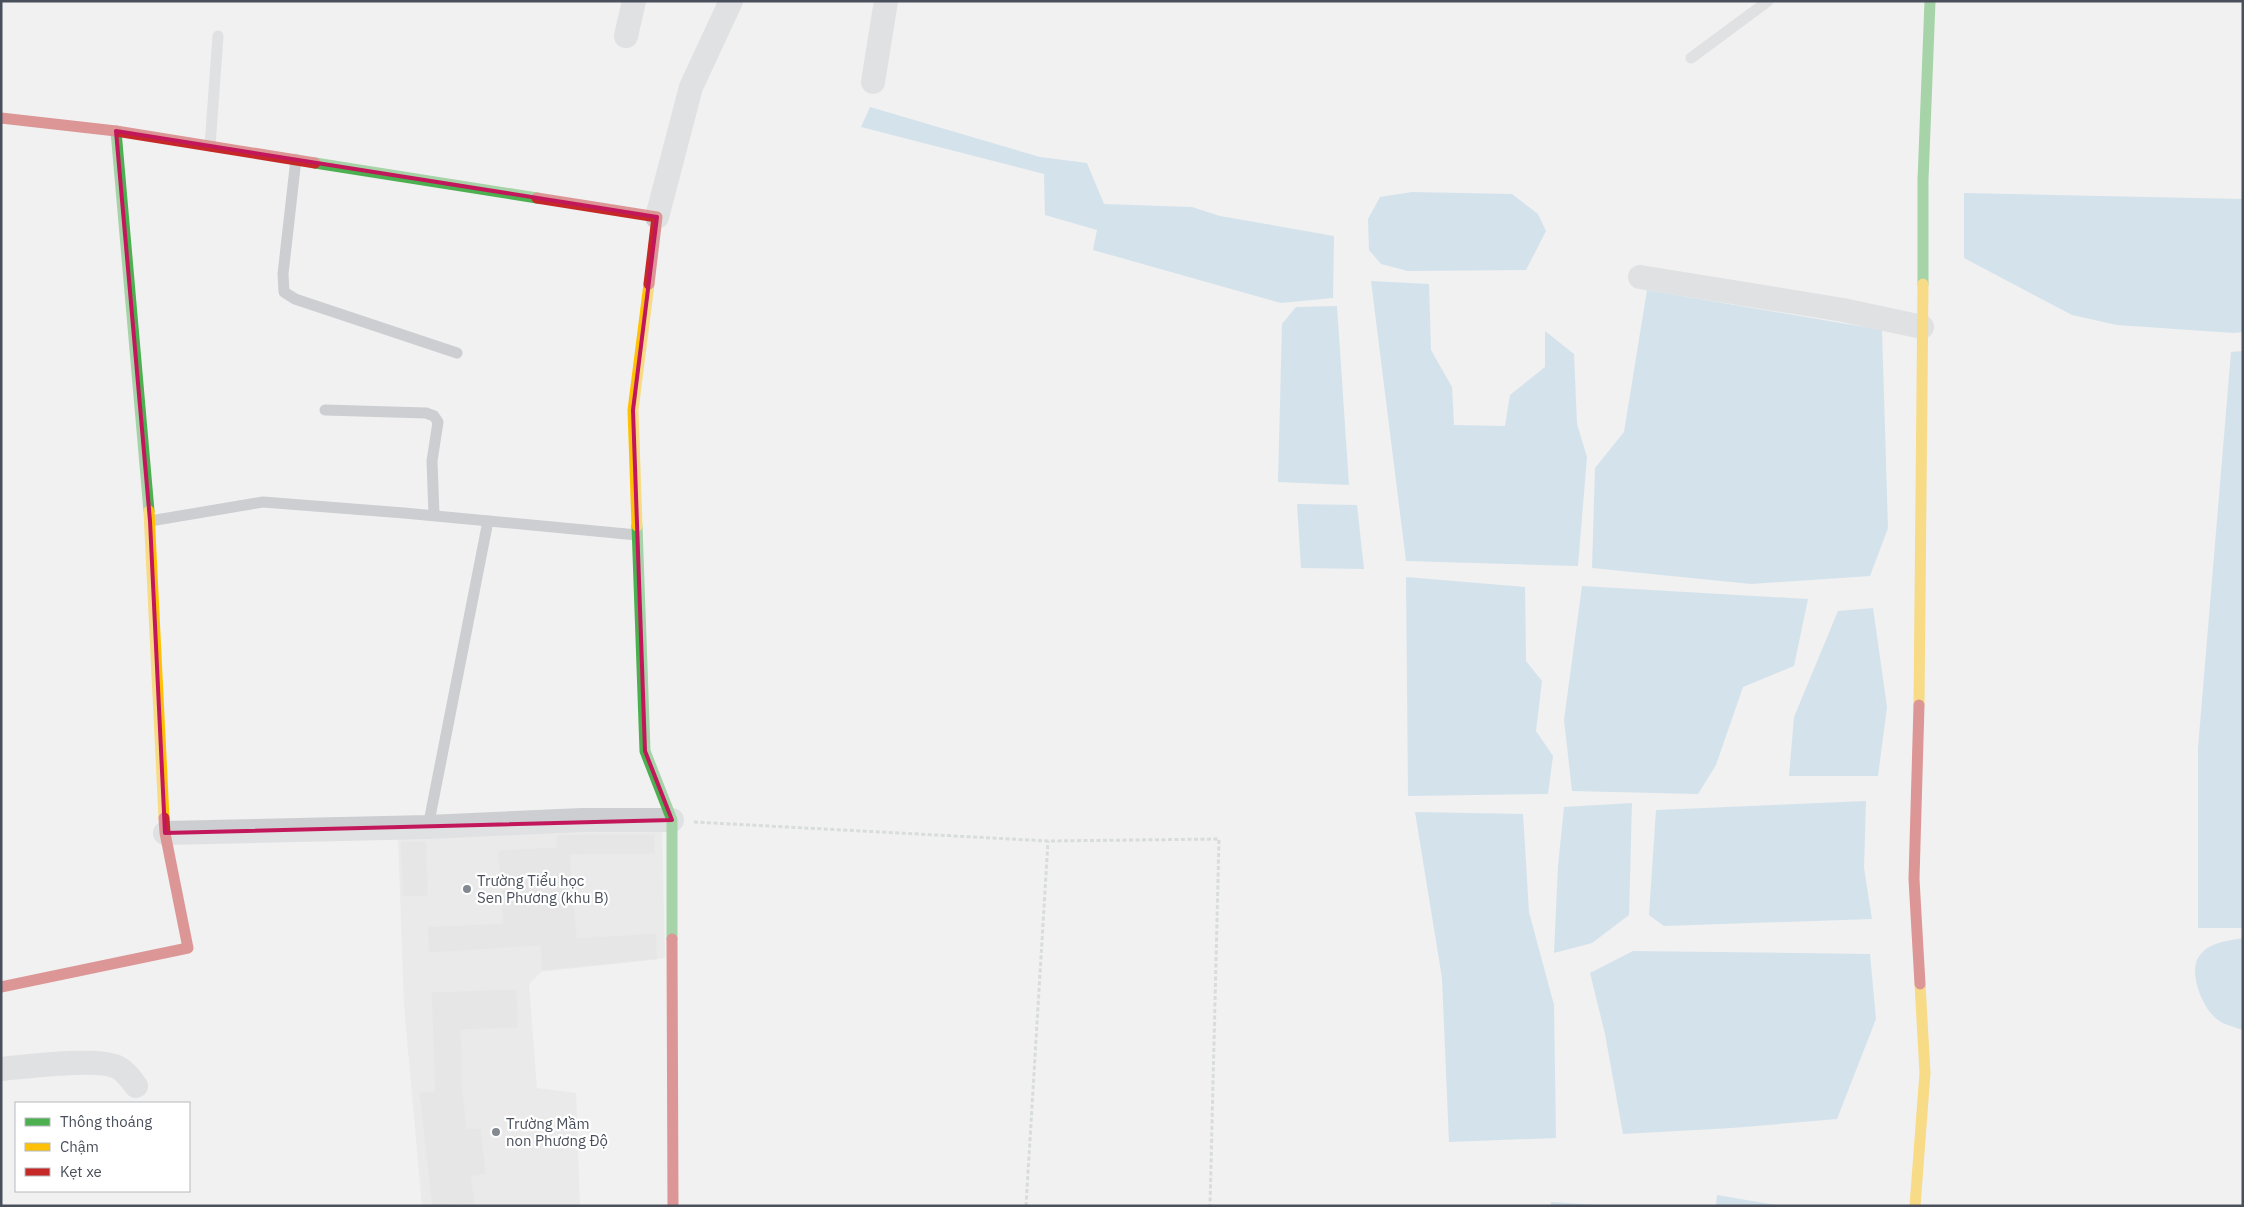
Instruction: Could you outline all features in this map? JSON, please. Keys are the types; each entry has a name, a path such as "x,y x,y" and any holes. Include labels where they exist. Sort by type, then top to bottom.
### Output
{"street":[{"path":"626,36 634,1"},
{"path":"673,1206 672,820 645,750 633,410 657,217 691,87 731,1"},
{"path":"873,82 886,1"},
{"path":"1915,1206 1925,1072 1914,879 1921,656 1923,190 1930,1"},
{"path":"1,118 116,131 657,217"},
{"path":"1,987 188,948 166,833 150,521 116,131"},
{"path":"1640,277 1843,310 1922,327"},
{"path":"166,833 428,827 582,820 672,820"},
{"path":"1,1069 97,1063 120,1069 136,1086"}],"lane":[{"path":"1691,58 1768,1"},
{"path":"210,146 218,36"},
{"path":"296,159 283,274 284,292 295,299 457,353"},
{"path":"325,410 426,413 434,416 438,422 432,461 434,516"},
{"path":"150,521 263,502 637,535"},
{"path":"428,827 488,521"}],"path":[{"path":"672,820 1048,840 1219,840 1210,1206"},
{"path":"1026,1206 1048,840"}],"highlighted area":[{"path":"116,131 657,217 633,410 645,751 672,820 165,833 150,521"}],"shaded area":[{"path":"662,827 665,958 542,971 529,984 537,1088 576,1093 580,1206 422,1206 404,1006 398,837"}],"water":[{"path":"870,107 1040,157 1087,163 1104,204 1192,207 1220,216 1334,236 1333,298 1281,303 1093,250 1097,230 1045,215 1044,174 861,127"},
{"path":"1412,192 1512,194 1538,214 1546,231 1526,270 1408,271 1381,264 1369,250 1368,219 1380,197"},
{"path":"1964,193 2243,199 2243,332 2117,325 2072,315 1964,258"},
{"path":"1371,281 1429,284 1431,350 1452,387 1454,425 1505,426 1510,395 1545,367 1545,331 1574,354 1577,424 1587,457 1578,566 1406,561"},
{"path":"1647,290 1882,330 1888,528 1870,576 1751,584 1592,568 1595,468 1624,432"},
{"path":"1337,306 1349,485 1278,482 1282,324 1296,307"},
{"path":"2243,351 2243,928 2198,928 2198,748 2231,352"},
{"path":"1297,504 1357,505 1364,569 1301,568"},
{"path":"1406,577 1525,587 1526,661 1542,681 1536,731 1553,756 1548,794 1408,796"},
{"path":"1582,586 1808,599 1794,666 1743,687 1716,765 1698,794 1572,791 1564,720"},
{"path":"1873,608 1887,707 1878,776 1789,776 1794,717 1838,611"},
{"path":"1866,801 1864,868 1872,919 1664,926 1649,915 1656,810"},
{"path":"1632,803 1629,915 1592,943 1554,953 1558,866 1564,807"},
{"path":"1415,812 1523,814 1529,912 1554,1005 1556,1138 1449,1142 1442,978"},
{"path":"2243,938 2243,1030 2223,1023 2212,1015 2198,989 2195,970 2196,962 2200,955 2209,947"},
{"path":"1633,951 1870,954 1876,1019 1837,1119 1732,1128 1623,1134 1605,1034 1590,973"},
{"path":"1717,1195 1782,1206 1716,1206"},
{"path":"1551,1202 1613,1206 1551,1206"}],"building":[{"path":"655,834 655,854 570,855 577,938 657,933 657,959 542,971 540,946 429,953 427,927 503,923 498,850 557,847 556,835"},
{"path":"400,841 426,841 428,896 403,897"},
{"path":"517,989 518,1028 461,1030 462,1087 467,1129 481,1128 486,1174 471,1176 475,1204 432,1206 419,1092 435,1091 431,992"}],"traffic: fast":[{"path":"1923,284 1923,180 1930,1"},
{"path":"116,131 149,511"},
{"path":"315,163 537,198"},
{"path":"637,526 645,751 672,820 672,939"}],"traffic: slow":[{"path":"637,526 633,410 649,284"},
{"path":"1919,705 1923,284"},
{"path":"149,511 164,818"},
{"path":"1915,1206 1925,1073 1920,984"}],"traffic: jam":[{"path":"1,118 116,131 315,163"},
{"path":"537,198 657,217 649,284"},
{"path":"1919,705 1914,879 1920,984"},
{"path":"1,987 188,948 165,833 164,818"},
{"path":"672,939 673,1206"}],"place":[{"name":"Trường Tiểu học Sen Phương (khu B)","path":"467,889"},
{"name":"Trường Mầm non Phương Độ","path":"496,1132"}]}
